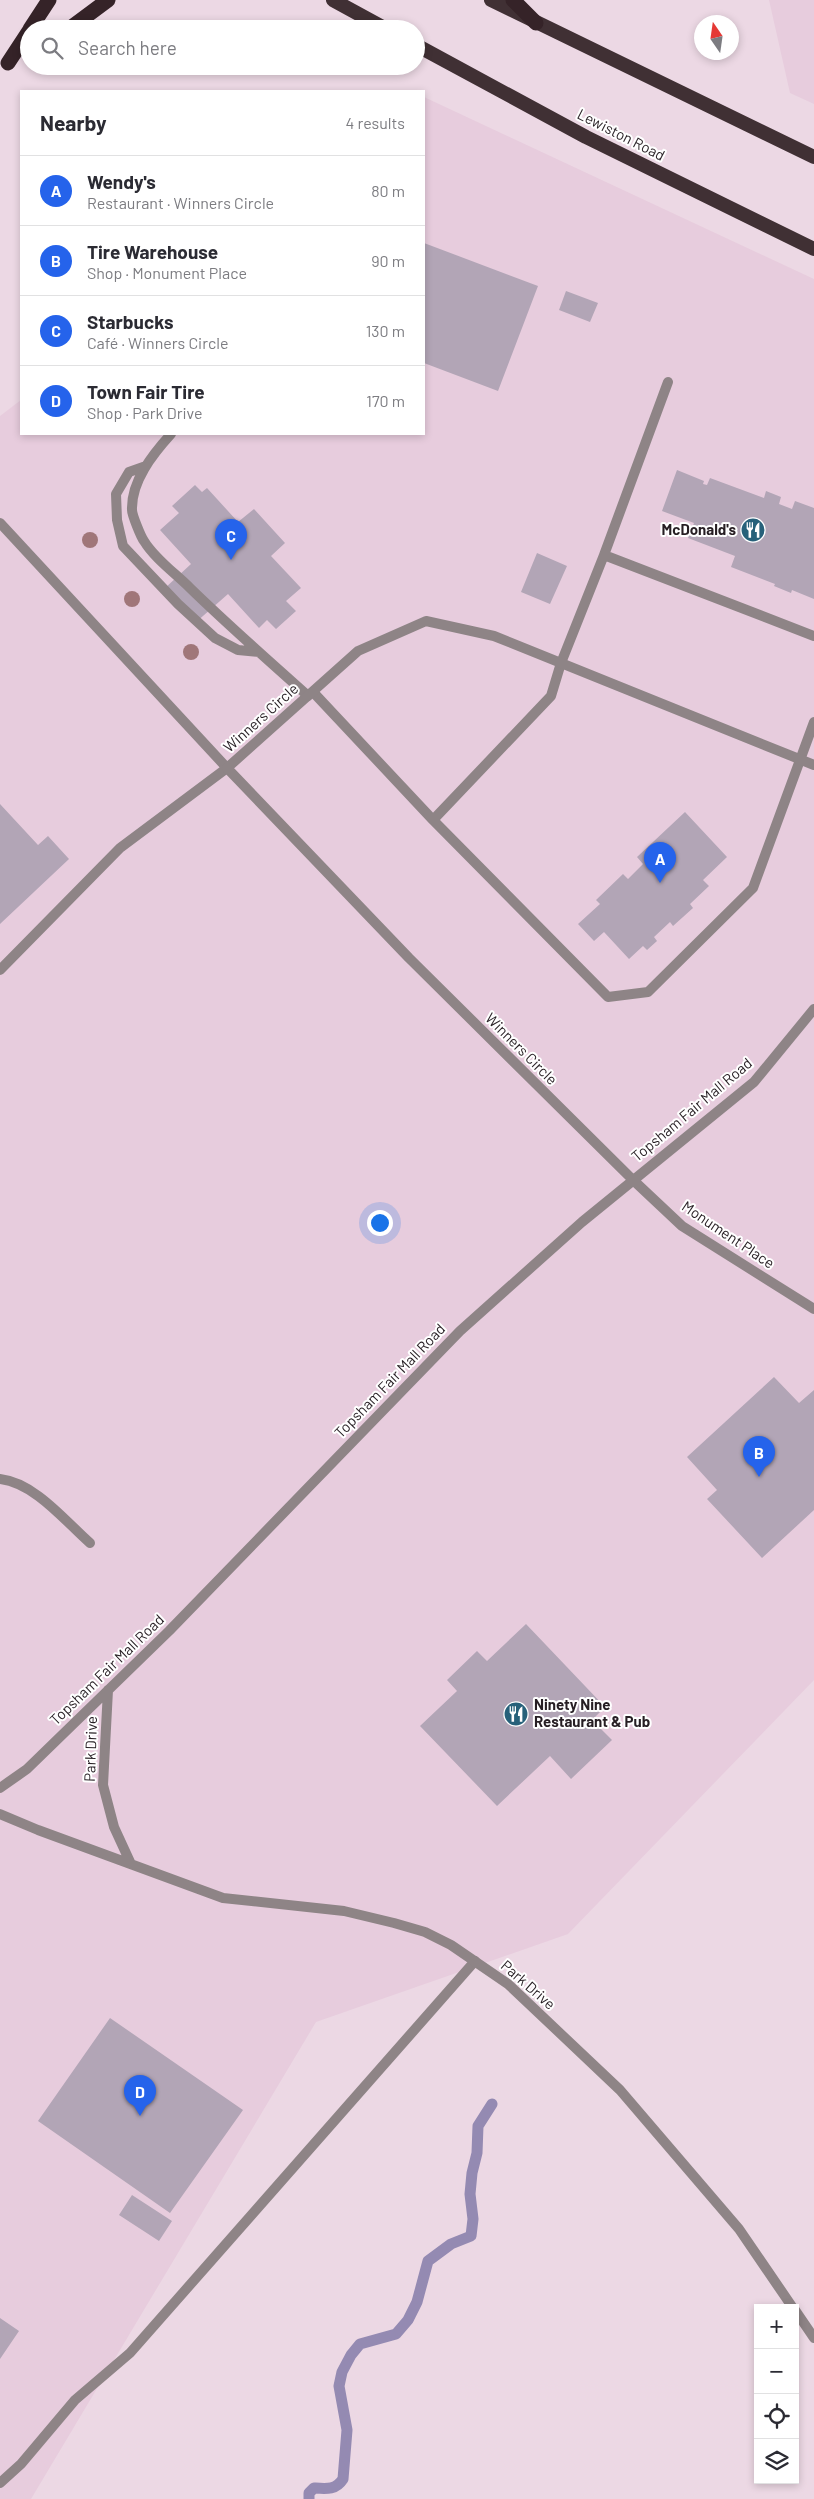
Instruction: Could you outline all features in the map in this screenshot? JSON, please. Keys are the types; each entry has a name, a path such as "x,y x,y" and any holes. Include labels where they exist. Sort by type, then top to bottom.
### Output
{"highway":[{"path":"36,20 49,0"},
{"path":"81,20 108,0"},
{"path":"333,0 370,20"},
{"path":"491,0 814,157"},
{"path":"513,0 536,23"},
{"path":"4,66 20,44"},
{"name":"Lewiston Road","path":"425,50 586,137 814,249"},
{"path":"4,66 20,57"}],"street":[{"path":"433,820 551,696 561,663 604,555 668,382"},
{"path":"170,435 152,455 132,500 132,513 144,540 155,555 259,652 310,694 608,997 648,992 753,888 814,722"},
{"path":"146,466 129,472 116,494 117,520 123,546 178,604 215,638 238,650 259,652"},
{"path":"0,523 228,768 120,848 0,970"},
{"path":"604,555 814,636"},
{"name":"Winners Circle","path":"632,1179 409,958 228,768 358,650 426,621 494,636 814,765"},
{"name":"Topsham Fair Mall Road","path":"0,1788 27,1769 169,1631 460,1331 632,1179 754,1082 814,1009"},
{"name":"Monument Place","path":"632,1179 682,1226 814,1309"},
{"path":"0,1479 8,1480 37,1495 90,1543"},
{"name":"Park Drive","path":"108,1690 103,1785 114,1827 131,1864"},
{"name":"Park Drive","path":"0,1814 38,1830 223,1898 344,1911 394,1922 425,1932 451,1945 508,1984 620,2090 739,2229 791,2304"},
{"path":"0,2483 21,2464 75,2400 130,2353 475,1961"},
{"name":"Park Drive","path":"799,2316 814,2338"}],"shaded area":[{"path":"769,0 814,0 814,104 790,93"},
{"path":"425,97 814,279 814,1680 568,1934 316,2022 31,2499 0,2499 0,416 20,401 20,435 425,435"}],"building":[{"path":"425,243 538,286 498,391 425,363"},
{"path":"566,291 598,303 590,322 559,310"},
{"name":"McDonald's","path":"677,470 704,481 703,484 707,485 710,478 764,498 766,491 781,497 779,504 792,509 795,501 814,508 814,599 792,590 791,593 774,586 775,584 731,567 735,556 688,538 694,523 662,511"},
{"path":"195,485 202,492 207,488 238,522 254,509 285,543 271,556 301,588 286,601 296,611 276,629 267,620 259,628 228,594 195,623 164,589 191,564 160,530 179,513 172,506"},
{"path":"537,553 567,566 550,604 521,592"},
{"path":"0,804 38,845 48,836 69,859 0,924"},
{"path":"685,812 727,857 703,880 709,886 690,904 693,908 673,926 670,922 654,937 657,941 647,950 643,946 629,959 604,932 594,941 578,924 600,904 596,900 623,874 628,879 643,864 637,857"},
{"path":"774,1377 799,1403 814,1390 814,1510 762,1558 707,1499 717,1490 687,1457"},
{"name":"Ninety Nine Restaurant & Pub","path":"526,1624 605,1707 592,1720 612,1740 571,1779 550,1756 497,1806 420,1726 457,1691 447,1680 477,1651 487,1661"},
{"path":"110,2018 243,2110 170,2213 38,2121"},
{"path":"132,2195 172,2221 159,2241 119,2215"},
{"path":"0,2318 19,2331 0,2359"}],"waterway":[{"path":"309,2499 309,2493 314,2488 334,2487 343,2479 347,2430 339,2386 342,2372 351,2355 360,2344 396,2334 408,2320 417,2302 428,2261 451,2244 471,2236 473,2219 470,2194 472,2173 477,2153 478,2126 492,2104"}],"place":[{"name":"McDonald's","path":"753,530"},
{"name":"Starbucks","path":"231,560"},
{"name":"Wendy's","path":"660,883"},
{"name":"Tire Warehouse","path":"759,1477"},
{"name":"Ninety Nine Restaurant & Pub","path":"516,1714"},
{"name":"Town Fair Tire","path":"140,2116"}]}
